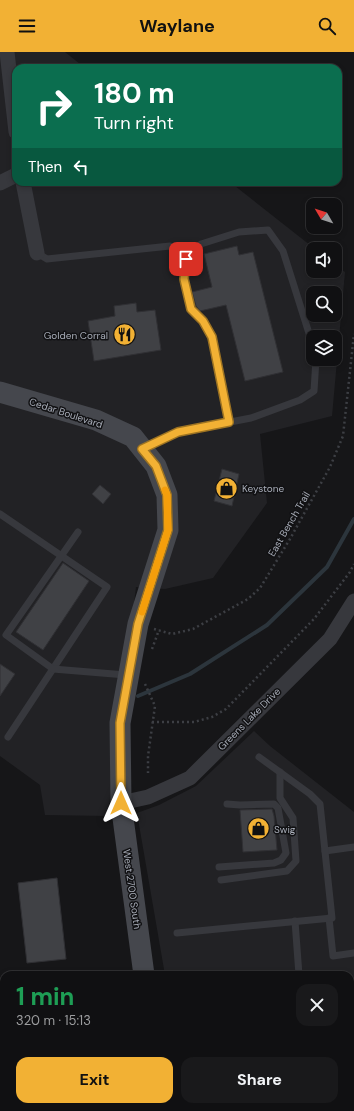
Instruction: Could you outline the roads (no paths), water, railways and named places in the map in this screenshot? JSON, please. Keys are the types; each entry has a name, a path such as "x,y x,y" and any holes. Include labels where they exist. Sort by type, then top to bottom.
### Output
{"street":[{"path":"7,52 12,96"},
{"path":"0,183 12,176"},
{"path":"24,186 37,253"},
{"name":"Cedar Boulevard","path":"0,392 96,420 133,438 156,466 167,495 168,530 138,624 137,681 120,723 121,803"},
{"name":"Greens Lake Drive","path":"121,803 148,797 190,778 330,639 354,601"},
{"name":"West 2700 South","path":"121,803 143,971"}],"lane":[{"path":"229,422 212,337 203,321 191,309 189,302 184,279 186,259 191,253 201,244 239,232 268,230 283,251 308,330"},
{"path":"37,253 47,259 170,246 191,253"},
{"path":"142,449 178,432 258,416 300,400 314,391 316,366"},
{"path":"0,514 107,587 8,737"},
{"path":"78,532 6,635 53,669 137,681"},
{"path":"177,933 332,918 320,804 310,794 260,756"},
{"path":"221,880 287,871 296,861 293,818 280,798 280,772"},
{"path":"227,804 274,804 280,798"},
{"path":"219,867 274,863 281,860 286,853 278,808 274,804"},
{"path":"324,851 354,847"},
{"path":"329,918 333,956 354,953"},
{"path":"296,921 299,971"}],"waterway":[{"path":"138,696 190,674 267,625 327,567 354,519"}],"place":[{"name":"Golden Corral","path":"124,335"},
{"name":"Keystone","path":"227,488"},
{"name":"Swig","path":"258,829"}]}
